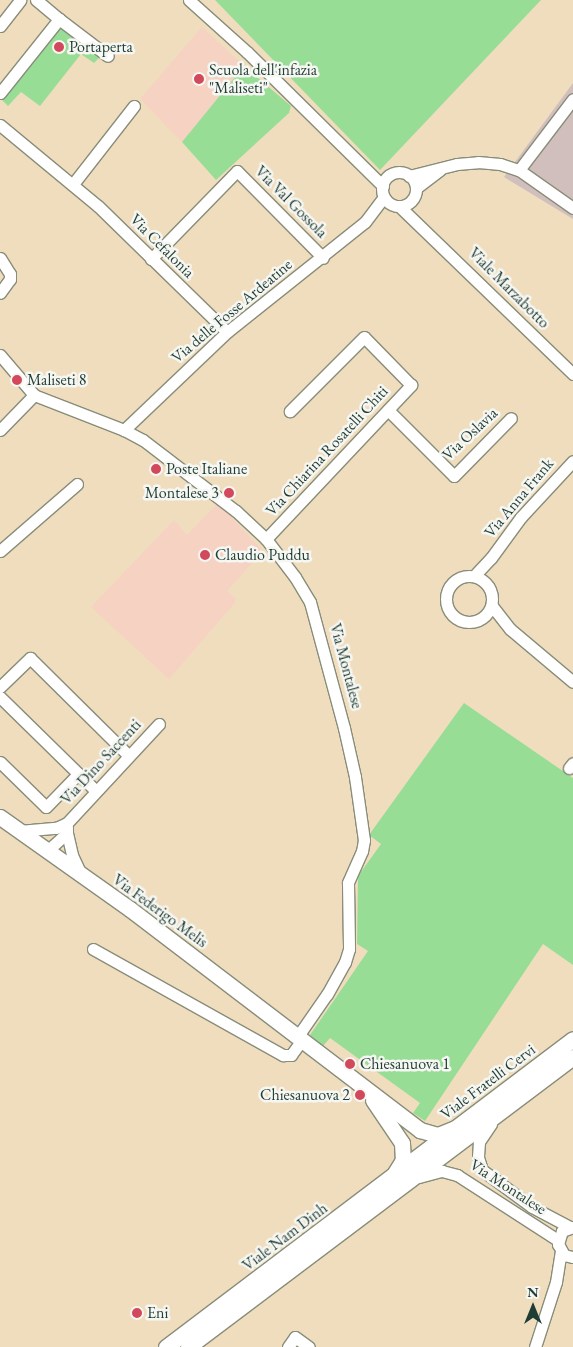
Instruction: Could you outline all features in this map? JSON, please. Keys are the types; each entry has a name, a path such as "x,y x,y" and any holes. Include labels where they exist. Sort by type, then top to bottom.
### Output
{"main road":[{"name":"Via Federigo Melis","path":"0,817 130,909 300,1038"},
{"path":"300,1038 420,1130 438,1135 458,1127"},
{"name":"Viale Fratelli Cervi","path":"424,1152 573,1039"},
{"name":"Viale Fratelli Cervi","path":"446,1152 573,1057"},
{"path":"368,1092 402,1143 403,1160 390,1179"},
{"name":"Viale Nam Dinh","path":"166,1347 424,1152"},
{"name":"Viale Nam Dinh","path":"188,1347 446,1152"}],"street":[{"path":"36,0 59,20 108,56"},
{"path":"190,0 247,52 364,169 385,187 397,205 411,200 416,191 443,167"},
{"path":"0,26 16,2"},
{"path":"0,93 59,20"},
{"path":"519,170 573,99"},
{"path":"73,184 134,106"},
{"name":"Via Cefalonia","path":"0,125 73,184 227,332"},
{"path":"409,176 443,167 478,162 500,164 519,170 573,208"},
{"name":"Via Val Gossola","path":"151,259 237,172 323,258"},
{"path":"385,187 396,172 409,176 413,180 421,225"},
{"name":"Via delle Fosse Ardeatine","path":"365,222 385,187"},
{"name":"Via delle Fosse Ardeatine","path":"124,430 227,332 323,258 365,222 397,205"},
{"name":"Viale Marzabotto","path":"397,205 421,225 573,374"},
{"path":"0,258 9,269 10,279 0,293"},
{"name":"Via Chiarina Rosatelli Chiti","path":"266,538 411,385 364,336 290,411"},
{"name":"Via Montalese","path":"0,355 34,395 124,430 160,451 236,511 266,538 295,577 310,602 344,728 355,777 364,840 362,851 348,883 349,949 345,962 291,1056 283,1055 93,949"},
{"path":"2,424 34,395"},
{"name":"Via Oslavia","path":"388,410 454,476 511,418"},
{"name":"Via Anna Frank","path":"474,576 491,558 520,517 573,461"},
{"path":"0,551 77,484"},
{"path":"487,584 491,558"},
{"path":"492,606 482,618 475,622 460,620 453,616 446,603 448,588 459,578 474,576 487,584 491,590 492,606 510,629 573,682"},
{"path":"482,618 510,629"},
{"path":"0,687 30,658 129,756"},
{"path":"0,697 96,791"},
{"name":"Via Dino Saccenti","path":"46,851 63,828 159,724"},
{"path":"0,762 46,808 78,774"},
{"path":"19,831 63,828 72,855 82,876"},
{"name":"Via Montalese","path":"498,1114 478,1142 478,1156 482,1170 532,1206 571,1227"},
{"name":"Via Montalese","path":"408,1181 434,1172 453,1173 558,1240 562,1232 571,1227"},
{"path":"535,1347 556,1282 562,1252 558,1240"},
{"path":"556,1282 573,1259 562,1252"},
{"path":"292,1342 309,1347"}],"shaded area":[{"path":"202,27 244,66 182,142 140,99"},
{"path":"573,83 573,219 504,177"},
{"path":"218,503 263,551 227,591 236,599 233,605 169,679 91,607 174,520 187,535"}],"green space":[{"path":"215,0 541,0 380,170"},
{"path":"59,24 102,55 94,63 81,54 40,106 21,92 8,106 0,98"},
{"path":"244,66 291,106 289,113 216,180 182,142"},
{"path":"464,703 573,778 573,965 543,944 425,1121 413,1113 420,1103 330,1038 323,1046 310,1035 368,951 357,944 358,876 381,844 369,835"}],"place":[{"name":"Portaperta","path":"59,47"},
{"name":"Scuola dell'infazia \"Maliseti\"","path":"199,79"},
{"name":"Maliseti 8","path":"17,380"},
{"name":"Poste Italiane","path":"156,469"},
{"name":"Montalese 3","path":"229,493"},
{"name":"Claudio Puddu","path":"205,555"},
{"name":"Chiesanuova 1","path":"350,1064"},
{"name":"Chiesanuova 2","path":"360,1095"},
{"name":"Eni","path":"137,1313"}]}
